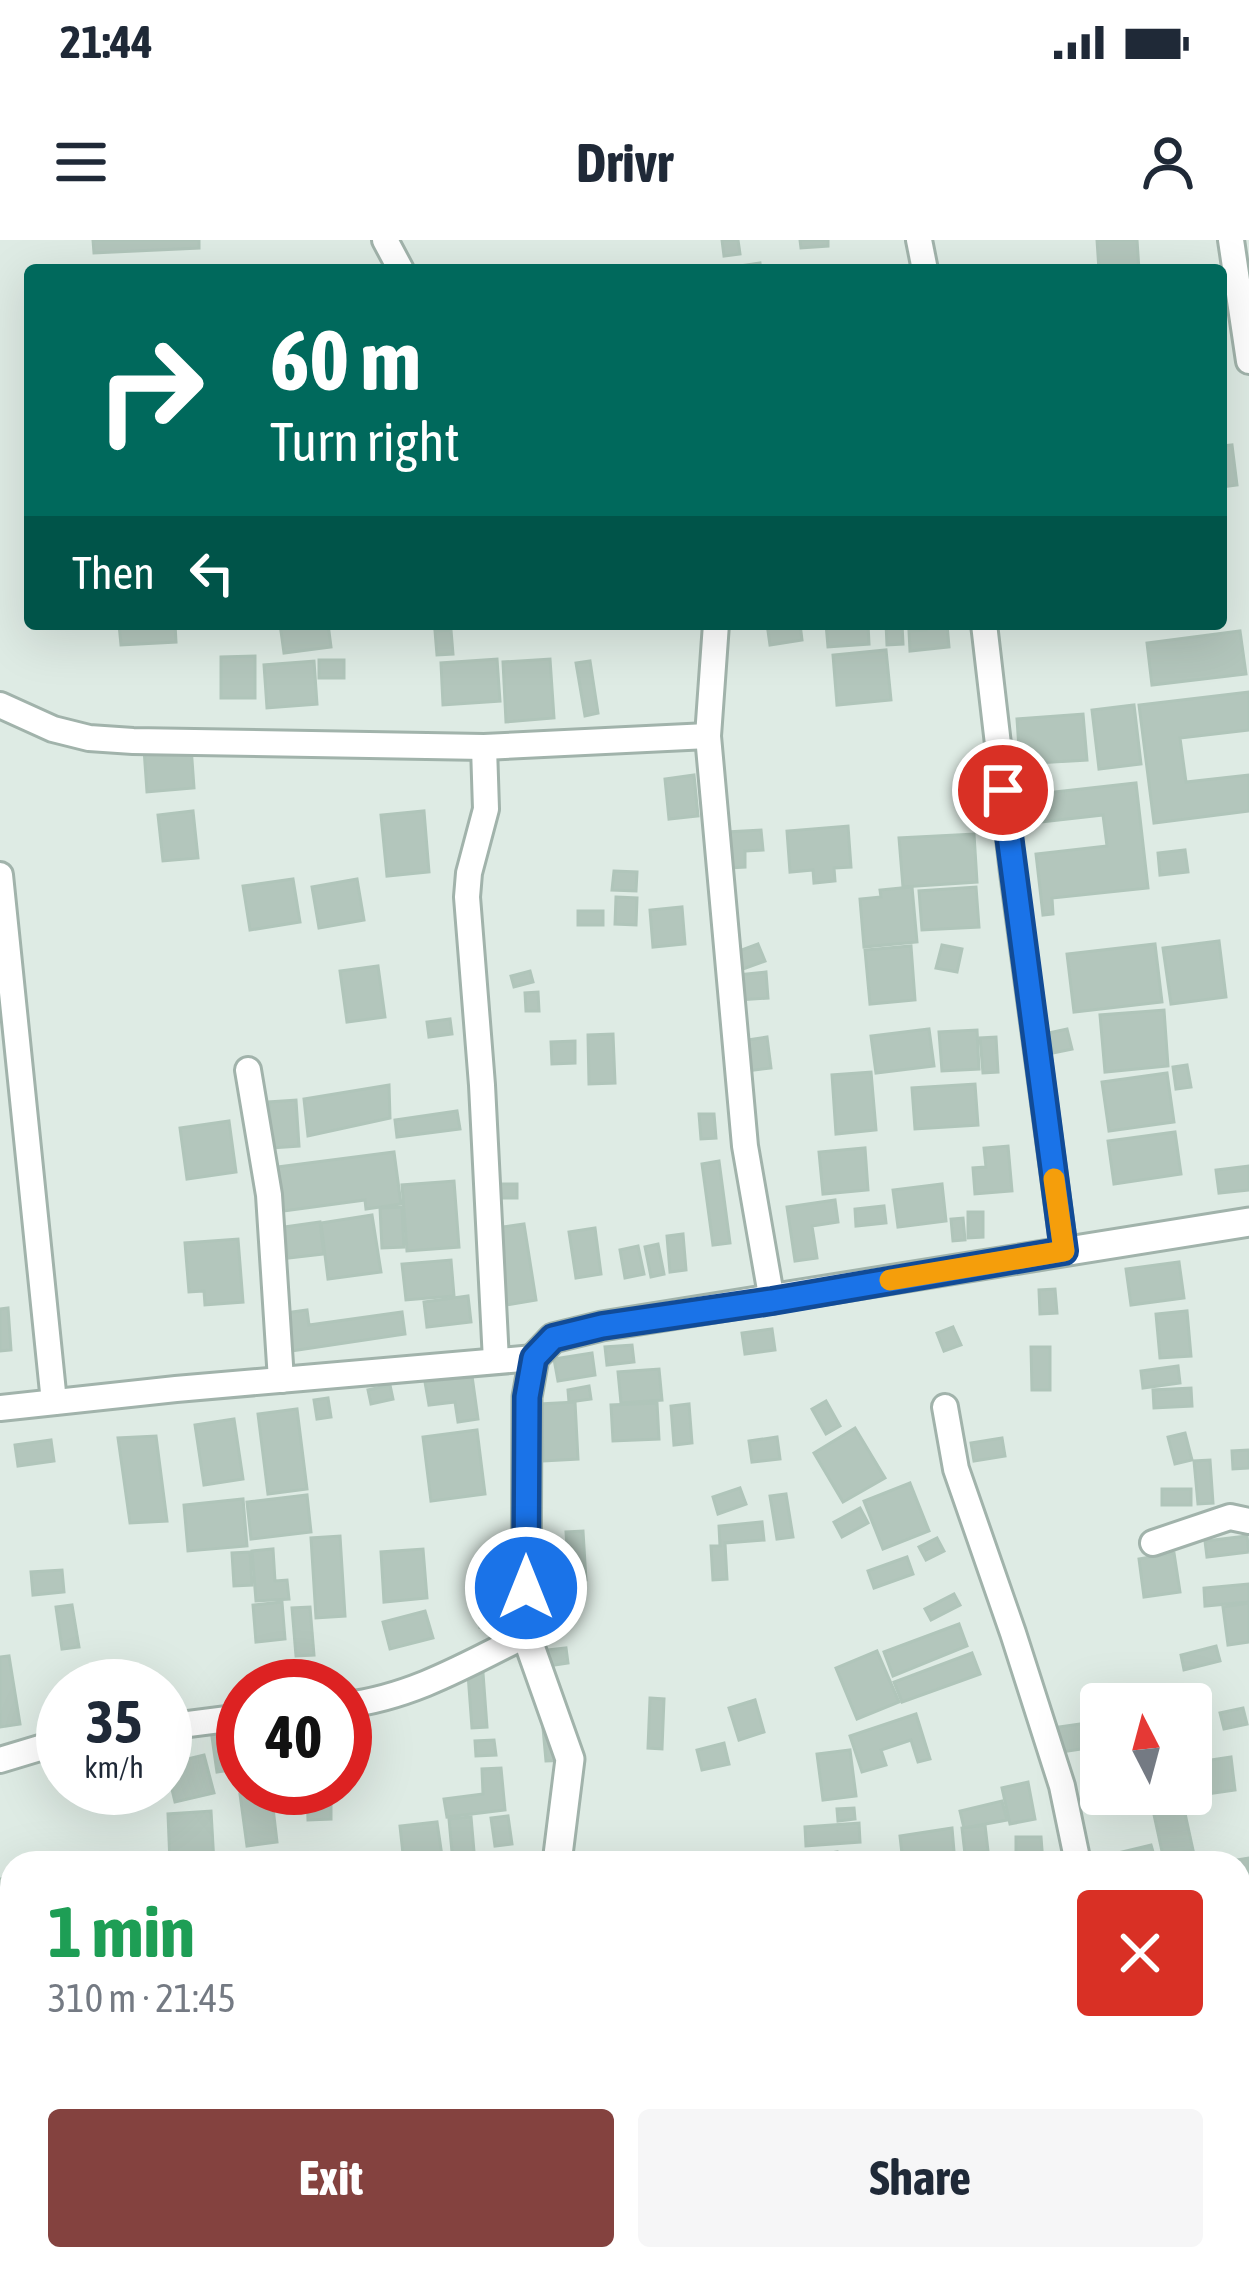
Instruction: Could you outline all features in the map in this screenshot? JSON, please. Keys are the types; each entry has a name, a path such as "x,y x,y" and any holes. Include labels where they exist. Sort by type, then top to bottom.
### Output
{"street":[{"path":"1231,240 1249,361"},
{"path":"716,630 708,736 745,1146 772,1301"},
{"path":"985,630 1064,1251"},
{"path":"0,705 53,729 89,738 484,747 708,736"},
{"path":"484,747 486,809 467,897 496,1361"},
{"path":"0,874 54,1402"},
{"path":"248,1070 268,1196 281,1380"},
{"path":"558,1851 570,1759 526,1635 527,1397 534,1358 553,1338 602,1326 1249,1222"},
{"path":"0,1408 534,1358"},
{"path":"945,1407 956,1469 1062,1786 1076,1851"},
{"path":"1153,1543 1230,1517 1249,1521"},
{"path":"372,1702 432,1682 526,1635"},
{"path":"0,1760 36,1750"}],"building":[{"path":"93,240 199,240 199,248 94,253"},
{"path":"722,240 738,240 740,254 724,256"},
{"path":"800,240 828,240 828,246 801,248"},
{"path":"1097,240 1137,240 1139,264 1099,264"},
{"path":"1227,445 1232,445 1237,485 1227,486"},
{"path":"120,630 175,630 176,642 121,645"},
{"path":"281,630 329,630 331,647 284,653"},
{"path":"451,630 453,654 437,655 435,631"},
{"path":"768,630 801,630 802,640 770,645"},
{"path":"827,630 868,630 869,644 828,647"},
{"path":"886,630 902,630 903,644 887,645"},
{"path":"948,630 949,647 910,651 909,631"},
{"path":"1240,631 1246,674 1152,685 1147,643"},
{"path":"886,650 891,700 837,705 833,655"},
{"path":"255,656 255,698 221,698 221,657"},
{"path":"497,659 500,701 443,705 441,663"},
{"path":"550,659 554,718 506,722 503,662"},
{"path":"319,660 344,660 344,678 319,678"},
{"path":"314,661 317,704 267,708 264,665"},
{"path":"590,661 598,713 585,716 576,663"},
{"path":"1249,692 1249,730 1180,738 1186,782 1249,775 1249,811 1154,823 1139,705"},
{"path":"1134,705 1141,764 1099,769 1092,710"},
{"path":"1083,714 1087,760 1020,764 1017,719"},
{"path":"191,746 194,788 147,792 144,749"},
{"path":"694,775 698,816 669,819 665,779"},
{"path":"1136,783 1148,888 1052,898 1053,914 1043,915 1036,854 1107,846 1103,815 1040,822 1036,794"},
{"path":"193,811 198,858 163,861 158,815"},
{"path":"424,811 429,872 387,876 381,815"},
{"path":"848,826 851,867 834,868 835,881 814,883 813,870 790,872 787,831"},
{"path":"761,830 763,850 745,851 745,867 729,868 727,832"},
{"path":"974,834 977,882 903,887 899,838"},
{"path":"1185,850 1188,872 1160,875 1158,853"},
{"path":"614,871 637,872 636,891 612,890"},
{"path":"293,879 300,922 250,930 243,886"},
{"path":"357,879 364,920 319,928 312,887"},
{"path":"912,887 917,942 864,947 860,899 881,897 880,890"},
{"path":"976,887 979,927 922,930 919,891"},
{"path":"616,897 637,898 636,925 615,924"},
{"path":"682,907 685,944 653,947 650,910"},
{"path":"578,911 603,911 603,925 578,925"},
{"path":"1219,941 1226,997 1171,1004 1163,948"},
{"path":"758,944 765,961 740,970 734,953"},
{"path":"1155,944 1162,1002 1074,1012 1067,954"},
{"path":"942,945 962,949 957,972 936,968"},
{"path":"911,946 915,1000 870,1004 865,950"},
{"path":"378,966 385,1017 347,1022 340,971"},
{"path":"530,971 533,982 514,987 511,976"},
{"path":"766,972 768,998 739,1000 736,975"},
{"path":"538,992 539,1011 526,1011 525,993"},
{"path":"1164,1010 1168,1066 1105,1072 1100,1015"},
{"path":"450,1019 452,1034 429,1037 427,1022"},
{"path":"929,1029 934,1066 876,1073 871,1036"},
{"path":"1067,1029 1072,1049 1053,1053 1049,1033"},
{"path":"977,1030 979,1069 942,1071 939,1032"},
{"path":"613,1034 615,1083 589,1084 588,1035"},
{"path":"767,1037 771,1068 746,1071 741,1041"},
{"path":"996,1037 998,1072 983,1073 980,1038"},
{"path":"575,1041 575,1063 552,1064 551,1042"},
{"path":"1187,1065 1191,1087 1176,1089 1173,1067"},
{"path":"871,1072 876,1130 836,1134 832,1075"},
{"path":"1167,1073 1174,1122 1109,1131 1102,1082"},
{"path":"975,1084 978,1125 915,1129 912,1088"},
{"path":"389,1085 390,1118 308,1136 304,1099"},
{"path":"296,1100 299,1146 272,1148 269,1102"},
{"path":"457,1111 460,1129 397,1137 395,1120"},
{"path":"699,1114 714,1114 716,1138 701,1139"},
{"path":"229,1121 236,1172 187,1179 180,1128"},
{"path":"1175,1132 1181,1174 1114,1184 1108,1141"},
{"path":"1008,1146 1012,1191 975,1194 973,1168 986,1167 984,1148"},
{"path":"865,1148 868,1190 823,1194 819,1152"},
{"path":"394,1152 401,1204 366,1209 365,1200 283,1211 277,1167"},
{"path":"719,1161 730,1243 713,1245 702,1164"},
{"path":"1249,1166 1249,1190 1219,1193 1216,1170"},
{"path":"454,1181 459,1247 407,1251 402,1185"},
{"path":"493,1184 517,1184 517,1198 493,1198"},
{"path":"942,1184 946,1221 898,1227 893,1190"},
{"path":"835,1200 838,1222 812,1226 817,1258 795,1261 787,1207"},
{"path":"884,1206 886,1223 856,1226 855,1209"},
{"path":"402,1207 404,1247 382,1248 380,1208"},
{"path":"968,1212 983,1212 983,1237 968,1238"},
{"path":"372,1215 381,1272 328,1279 321,1223"},
{"path":"963,1218 965,1240 953,1241 951,1219"},
{"path":"320,1222 324,1254 288,1258 284,1227"},
{"path":"524,1224 536,1300 506,1305 495,1228"},
{"path":"595,1228 601,1274 576,1278 569,1232"},
{"path":"683,1234 686,1270 670,1272 667,1236"},
{"path":"238,1239 243,1302 205,1305 204,1291 189,1292 185,1243"},
{"path":"658,1244 664,1274 651,1277 645,1247"},
{"path":"638,1246 644,1274 625,1278 620,1250"},
{"path":"451,1260 454,1296 406,1300 402,1264"},
{"path":"1179,1262 1184,1298 1131,1305 1126,1269"},
{"path":"1055,1289 1057,1313 1040,1314 1039,1290"},
{"path":"468,1296 471,1322 427,1327 424,1302"},
{"path":"8,1308 11,1350 0,1351 0,1309"},
{"path":"307,1310 309,1325 402,1312 405,1334 291,1351 285,1313"},
{"path":"1187,1311 1191,1356 1160,1358 1156,1314"},
{"path":"953,1327 961,1345 944,1351 937,1333"},
{"path":"772,1329 775,1350 745,1354 742,1333"},
{"path":"632,1345 634,1362 607,1365 605,1347"},
{"path":"1031,1347 1050,1347 1050,1390 1032,1390"},
{"path":"592,1353 595,1375 558,1381 554,1359"},
{"path":"1178,1366 1180,1383 1143,1388 1141,1371"},
{"path":"659,1369 662,1400 621,1403 618,1372"},
{"path":"472,1376 478,1419 458,1422 455,1402 429,1405 425,1382"},
{"path":"390,1385 393,1399 371,1404 368,1390"},
{"path":"589,1386 591,1399 569,1402 568,1390"},
{"path":"1191,1388 1192,1406 1154,1408 1153,1390"},
{"path":"328,1398 331,1417 317,1419 314,1400"},
{"path":"826,1401 840,1426 826,1434 812,1409"},
{"path":"575,1402 578,1459 544,1461 540,1404"},
{"path":"657,1403 659,1439 613,1441 611,1405"},
{"path":"689,1404 692,1443 674,1445 671,1406"},
{"path":"297,1409 307,1489 268,1494 258,1414"},
{"path":"234,1419 243,1479 204,1485 195,1425"},
{"path":"855,1428 885,1478 843,1502 814,1453"},
{"path":"477,1430 485,1494 431,1501 423,1437"},
{"path":"1185,1433 1192,1460 1175,1464 1168,1437"},
{"path":"156,1436 167,1521 130,1523 118,1438"},
{"path":"777,1437 780,1459 752,1462 749,1441"},
{"path":"1002,1438 1005,1456 974,1461 971,1443"},
{"path":"51,1440 54,1461 18,1466 15,1445"},
{"path":"1249,1450 1249,1468 1233,1469 1232,1451"},
{"path":"1210,1460 1213,1503 1198,1504 1194,1461"},
{"path":"910,1483 929,1531 883,1549 864,1501"},
{"path":"740,1488 746,1504 718,1514 713,1497"},
{"path":"1162,1489 1191,1489 1191,1505 1162,1505"},
{"path":"786,1494 793,1537 777,1539 770,1496"},
{"path":"307,1495 311,1532 251,1539 247,1502"},
{"path":"243,1499 247,1546 188,1551 184,1505"},
{"path":"860,1508 868,1523 842,1537 834,1522"},
{"path":"762,1522 764,1540 725,1543 727,1579 713,1580 711,1546 720,1546 719,1526"},
{"path":"583,1531 586,1580 552,1583 551,1563 568,1563 566,1532"},
{"path":"340,1536 345,1616 316,1618 311,1538"},
{"path":"1247,1536 1249,1552 1207,1557 1205,1541"},
{"path":"937,1538 944,1551 926,1560 919,1547"},
{"path":"273,1549 275,1581 287,1580 289,1599 256,1601 252,1551"},
{"path":"423,1549 427,1598 384,1602 381,1552"},
{"path":"250,1552 252,1585 234,1586 232,1553"},
{"path":"1174,1553 1180,1592 1144,1597 1139,1559"},
{"path":"494,1556 499,1625 480,1627 475,1558"},
{"path":"907,1557 913,1574 874,1588 868,1571"},
{"path":"62,1570 64,1592 33,1595 31,1572"},
{"path":"1249,1584 1249,1602 1205,1606 1204,1588"},
{"path":"954,1594 960,1605 931,1620 925,1609"},
{"path":"282,1602 285,1639 256,1642 253,1605"},
{"path":"1249,1603 1249,1642 1228,1645 1223,1607"},
{"path":"72,1605 79,1647 62,1649 56,1607"},
{"path":"310,1607 314,1655 296,1656 292,1608"},
{"path":"425,1611 433,1638 390,1649 383,1622"},
{"path":"959,1624 967,1646 893,1676 884,1652"},
{"path":"1216,1646 1220,1661 1184,1670 1181,1655"},
{"path":"566,1648 568,1663 548,1666 547,1650"},
{"path":"877,1651 899,1702 857,1719 836,1668"},
{"path":"972,1653 980,1674 902,1702 894,1682"},
{"path":"9,1656 20,1724 0,1727 0,1657"},
{"path":"483,1673 487,1727 472,1728 468,1674"},
{"path":"650,1698 664,1699 662,1749 648,1748"},
{"path":"755,1700 764,1732 739,1740 729,1708"},
{"path":"1243,1708 1247,1724 1224,1729 1220,1713"},
{"path":"916,1714 930,1759 918,1762 911,1740 881,1750 886,1765 862,1772 850,1736"},
{"path":"1080,1724 1080,1749 1048,1754 1045,1729"},
{"path":"569,1727 572,1760 546,1761 543,1728"},
{"path":"494,1740 496,1755 476,1756 475,1741"},
{"path":"724,1743 729,1764 702,1770 697,1750"},
{"path":"850,1750 856,1796 823,1800 817,1754"},
{"path":"204,1755 214,1793 192,1798 192,1758"},
{"path":"1231,1757 1235,1790 1212,1793 1212,1760"},
{"path":"501,1768 505,1810 447,1817 444,1799 483,1794 482,1769"},
{"path":"1028,1782 1035,1819 1010,1824 1002,1788"},
{"path":"1002,1801 1007,1820 964,1828 960,1811"},
{"path":"854,1808 855,1819 838,1821 837,1809"},
{"path":"211,1811 213,1851 170,1851 168,1815"},
{"path":"243,1815 274,1815 277,1842 247,1846"},
{"path":"308,1815 331,1815 331,1819 308,1820"},
{"path":"1154,1815 1185,1815 1193,1850 1162,1851"},
{"path":"508,1816 512,1844 495,1846 491,1818"},
{"path":"471,1817 474,1851 452,1851 449,1819"},
{"path":"437,1822 441,1851 403,1851 400,1826"},
{"path":"859,1823 860,1842 806,1846 805,1827"},
{"path":"985,1825 988,1851 965,1851 962,1828"},
{"path":"952,1828 954,1851 902,1851 900,1836"},
{"path":"1016,1837 1041,1837 1042,1851 1016,1851"}],"slow traffic":[{"path":"890,1280 1064,1251 1054,1179"}],"route":[{"path":"526,1588 527,1397 534,1358 553,1338 602,1326 1064,1251 1003,790"}]}
